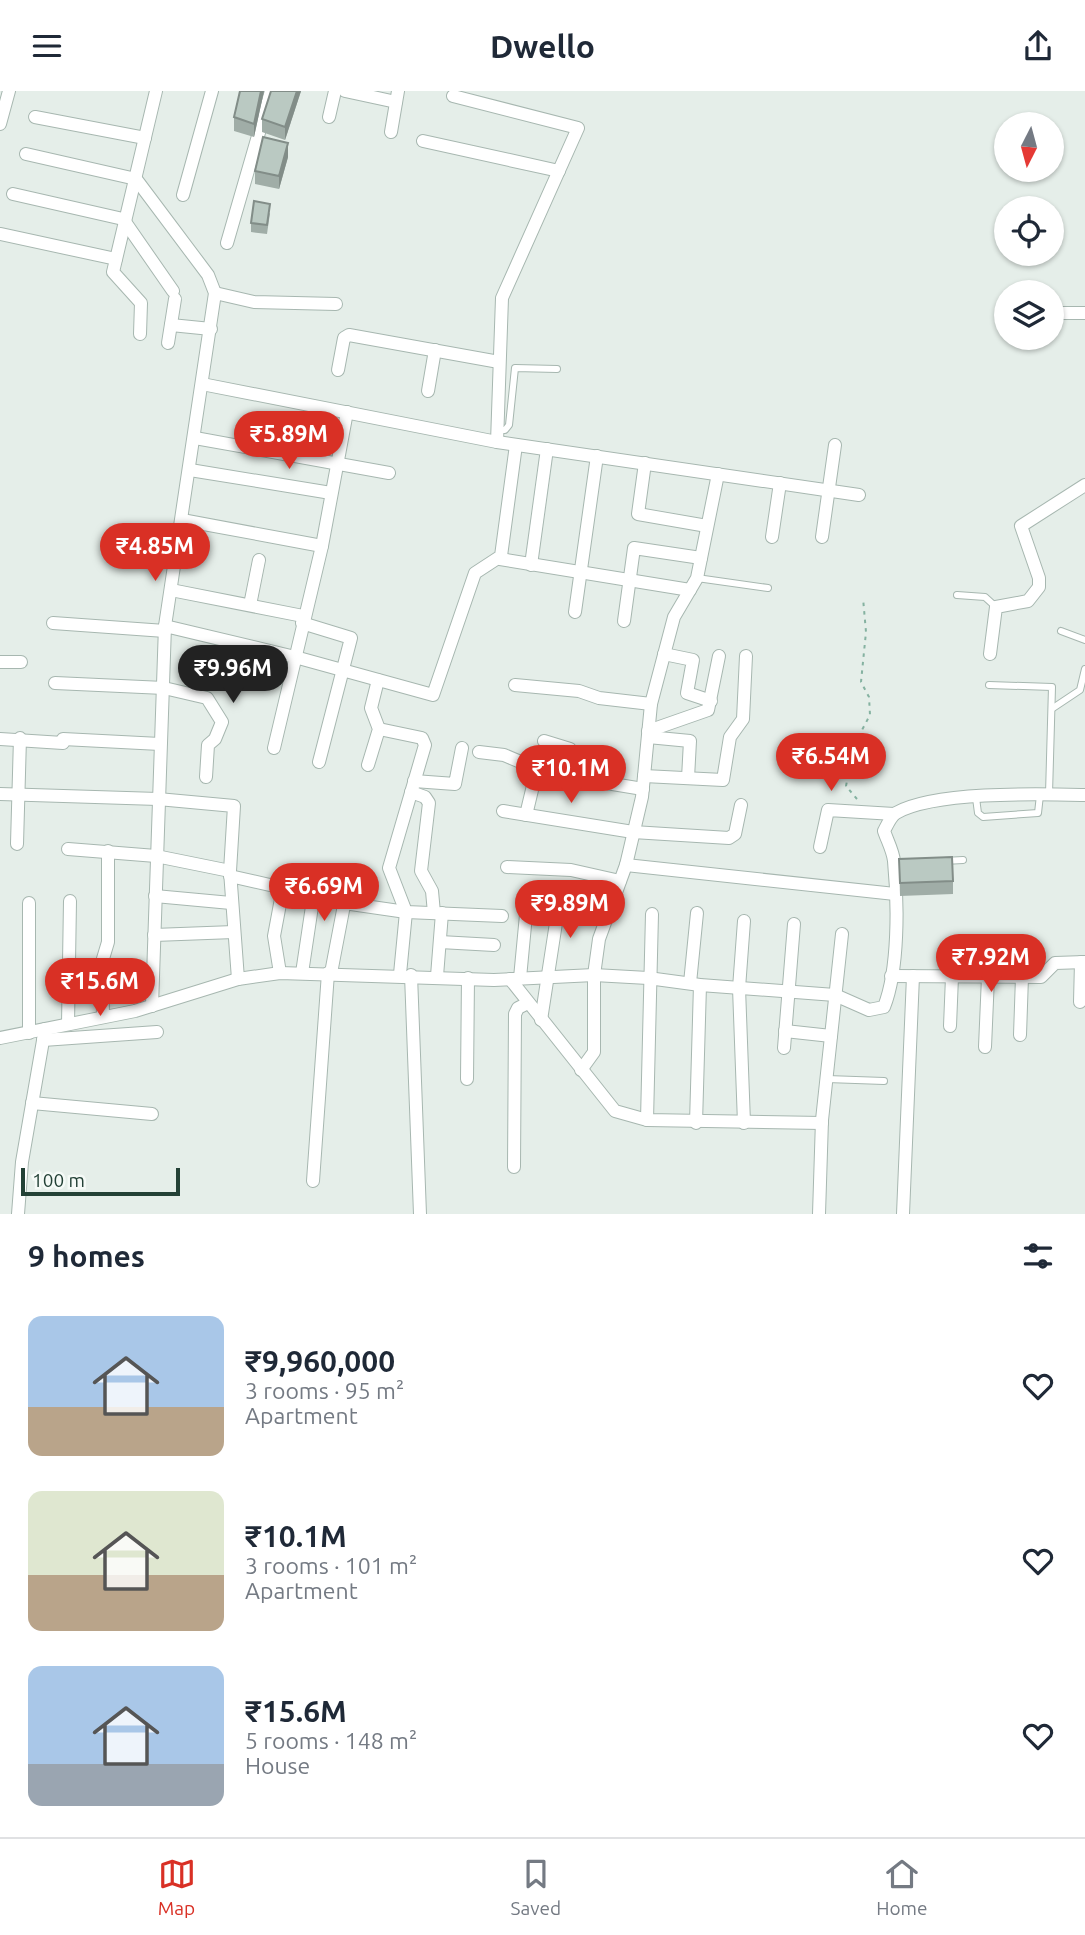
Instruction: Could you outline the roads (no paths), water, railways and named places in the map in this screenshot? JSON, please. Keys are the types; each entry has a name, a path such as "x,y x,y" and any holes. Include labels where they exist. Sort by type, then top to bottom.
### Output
{"street":[{"path":"140,334 141,303 113,275 123,219 156,91"},
{"path":"183,195 212,91"},
{"path":"227,243 271,91"},
{"path":"329,117 335,91"},
{"path":"345,91 397,97 391,132"},
{"path":"0,124 5,94"},
{"path":"453,96 575,126 577,131 502,298 497,436"},
{"path":"35,117 145,138"},
{"path":"423,141 559,171"},
{"path":"26,154 135,179 208,275 215,293 165,628 152,1006"},
{"path":"13,194 123,219 174,295 168,343"},
{"path":"1,234 116,259"},
{"path":"215,293 254,302 336,304"},
{"path":"1064,313 1085,313"},
{"path":"171,325 211,329"},
{"path":"338,370 346,336 499,362"},
{"path":"428,391 435,350"},
{"path":"202,384 347,412 497,436 516,445 859,495"},
{"path":"274,748 302,620 322,546 347,412"},
{"path":"195,437 388,473"},
{"path":"500,559 516,445"},
{"path":"822,537 835,445"},
{"path":"531,565 547,449"},
{"path":"575,612 597,456"},
{"path":"645,463 639,515 707,526"},
{"path":"190,470 331,493"},
{"path":"581,1070 594,1052 594,975 601,934 626,865 634,832 643,782 651,704 675,613 696,578 718,474"},
{"path":"772,537 780,483"},
{"path":"990,654 996,607 1028,601 1039,587 1039,578 1021,526 1085,485"},
{"path":"182,520 322,546"},
{"path":"624,621 634,548 701,558"},
{"path":"53,623 165,628 295,656 429,695 436,694 474,577 500,559 690,590"},
{"path":"250,605 259,560"},
{"path":"171,590 250,605 351,636 345,670 319,762"},
{"path":"664,654 693,660 687,693 711,701"},
{"path":"648,734 708,710 719,656"},
{"path":"544,741 570,749 565,772 569,777 643,782 688,778 721,780 725,777 730,737 743,719 746,656"},
{"path":"0,662 21,662"},
{"path":"368,765 379,729 370,708 378,680"},
{"path":"55,683 164,688 207,698 222,719 215,739 208,745 206,777"},
{"path":"515,685 579,691 599,698 651,704"},
{"path":"379,729 424,740 388,868 406,912 406,975 420,1214"},
{"path":"648,734 690,741 688,778"},
{"path":"18,844 20,738"},
{"path":"0,739 160,744"},
{"path":"413,786 454,784 462,748"},
{"path":"479,752 508,757 537,769 526,815"},
{"path":"413,786 429,803 421,871 432,891 438,913 440,942 437,977"},
{"path":"0,794 158,799 234,806 230,873 238,979"},
{"path":"820,847 828,810 894,814 918,806 976,798 1085,795"},
{"path":"503,811 634,832 729,838 735,834 741,806"},
{"path":"44,1035 68,1024 152,1006 238,979 280,973 515,979 594,975 648,978 835,995 869,1010 884,1007 891,976 895,894 894,864 884,831 894,814"},
{"path":"68,849 156,856 283,888 274,936 280,973"},
{"path":"103,1017 102,962 108,942 108,851"},
{"path":"626,865 895,894"},
{"path":"507,867 571,870 620,881"},
{"path":"313,1181 330,973 349,879"},
{"path":"302,973 314,893"},
{"path":"528,894 515,979 528,1003 610,1107 647,1120 696,1123 821,1123"},
{"path":"155,896 231,903"},
{"path":"541,1020 561,897"},
{"path":"68,1024 70,901"},
{"path":"29,903 29,1033"},
{"path":"344,903 406,912 502,916"},
{"path":"696,1123 697,913"},
{"path":"647,1120 648,978 652,914"},
{"path":"744,921 739,988 744,1123"},
{"path":"784,1048 794,924"},
{"path":"154,935 234,932"},
{"path":"818,1214 821,1123 842,935"},
{"path":"440,942 494,945"},
{"path":"891,976 1041,977 1055,963 1083,962 1080,1002"},
{"path":"903,1214 913,976"},
{"path":"950,1026 952,977"},
{"path":"985,1047 988,977"},
{"path":"1020,1035 1022,977"},
{"path":"467,1079 468,978"},
{"path":"514,1167 515,1014 528,1003"},
{"path":"785,1031 831,1036"},
{"path":"0,1038 29,1033 44,1035 158,1032"},
{"path":"18,1214 32,1103 44,1035"},
{"path":"32,1103 152,1114"}],"lane":[{"path":"497,436 509,425 514,368 557,369"},
{"path":"696,578 768,588"},
{"path":"957,595 985,597 996,607"},
{"path":"1061,631 1085,640"},
{"path":"1053,708 1080,690 1085,669"},
{"path":"976,798 978,813 983,817 1038,813 1045,795 1053,708 1052,687 989,685"},
{"path":"936,862 963,860"},
{"path":"894,864 908,863"},
{"path":"826,1079 884,1081"}]}
